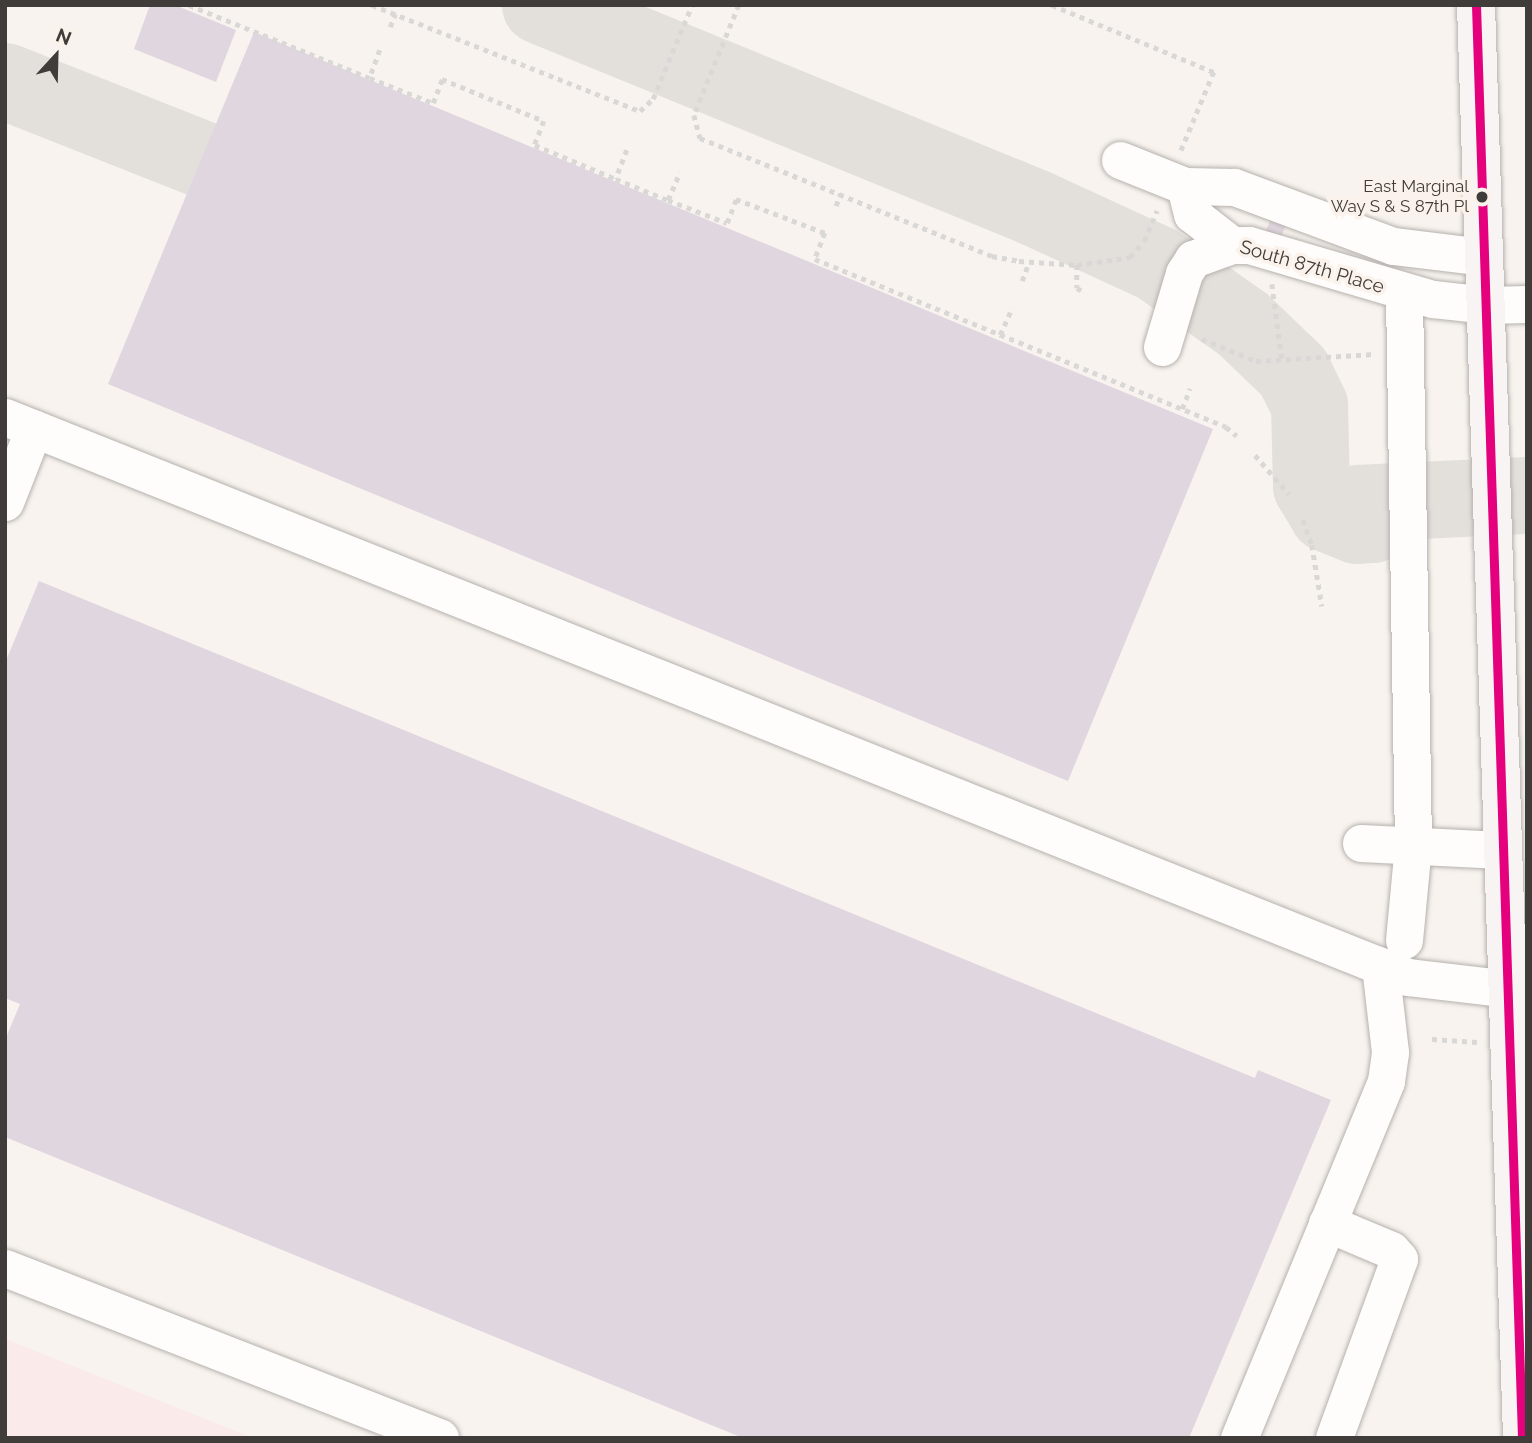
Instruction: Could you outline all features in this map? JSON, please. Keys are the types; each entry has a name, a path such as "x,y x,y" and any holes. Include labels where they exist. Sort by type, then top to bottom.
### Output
{"main road":[{"path":"1476,5 1487,305 1501,850 1516,989 1522,1438"}],"lane":[{"path":"1120,160 1175,181 1234,187 1393,246 1484,257"},
{"name":"South 87th Place","path":"1175,181 1192,214 1232,245 1249,245 1404,293 1487,305 1527,304"},
{"path":"1162,347 1184,273 1193,259 1232,245"},
{"path":"1239,1438 1385,1082 1390,1052 1392,953 1413,844 1404,293"},
{"path":"5,502 20,423 1392,953 1408,977 1516,989"},
{"path":"1362,843 1501,850"},
{"path":"1327,1223 1391,1250 1399,1259 1398,1273 1334,1438"},
{"path":"5,1268 440,1438"}],"path":[{"path":"188,5 433,103 442,79 544,121 535,145 727,223 736,199 825,233 815,259 1182,409 1237,436"},
{"path":"372,5 640,111 653,99 692,5"},
{"path":"739,5 694,115 696,134 992,256 1077,265 1130,257 1144,241 1175,181 1214,72 1052,5"},
{"path":"390,27 395,14"},
{"path":"370,78 380,50"},
{"path":"616,179 626,150"},
{"path":"668,200 680,172"},
{"path":"836,206 841,194"},
{"path":"1022,281 1030,262"},
{"path":"1077,265 1077,288 1083,291"},
{"path":"1275,273 1272,281 1282,359"},
{"path":"1000,335 1012,308"},
{"path":"1202,339 1255,361 1405,353"},
{"path":"1182,409 1190,388"},
{"path":"1255,455 1289,494"},
{"path":"1303,520 1312,545 1322,606"}],"shaded area":[{"path":"5,1339 253,1438 5,1438"}],"building":[{"path":"150,5 175,5 236,30 216,82 134,49"},
{"path":"254,32 1213,429 1068,781 108,384"},
{"path":"1272,216 1287,222 1281,237 1266,231"},
{"path":"39,581 1255,1078 1258,1070 1331,1100 1189,1438 743,1438 5,1137 5,1040 20,1004 5,998 5,663"}],"taxiway":[{"path":"540,5 1034,207 1156,263 1243,324 1293,372 1309,405 1311,486 1327,513 1357,525 1372,524 1407,500"},
{"path":"5,81 202,159"},
{"path":"1356,503 1527,495"}],"transit line":[{"path":"1476,5 1522,1438"}],"place":[{"name":"East Marginal Way S & S 87th Pl","path":"1482,197"}]}
